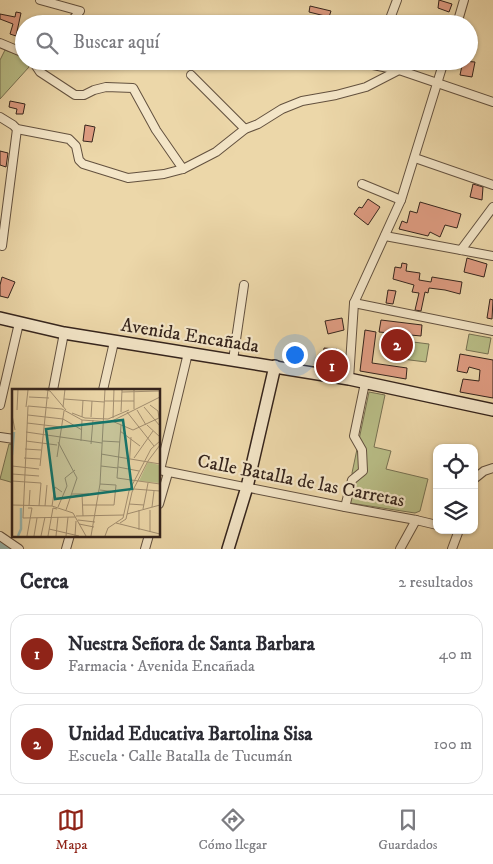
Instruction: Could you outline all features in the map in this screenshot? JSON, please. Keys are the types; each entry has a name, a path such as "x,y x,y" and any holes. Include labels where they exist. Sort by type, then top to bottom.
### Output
{"main road":[{"name":"Avenida Encañada","path":"0,318 114,342 349,379 493,410"},
{"path":"228,549 247,487 275,366"}],"street":[{"path":"40,0 80,11 77,15"},
{"path":"391,15 397,0"},
{"path":"459,15 464,0"},
{"path":"0,43 15,49"},
{"path":"39,70 75,95 84,96 94,90 106,87 133,88 156,130 183,169"},
{"path":"0,117 17,129 69,139 76,146 79,160 83,164 128,178 164,174 183,169 216,152 245,129 258,124 282,109 302,101 366,87 399,70 493,102"},
{"path":"349,379 354,303 401,200 441,70"},
{"path":"191,75 245,129"},
{"path":"2,246 4,198 17,129"},
{"path":"415,158 493,185"},
{"path":"362,184 401,200"},
{"path":"462,250 493,207"},
{"path":"385,236 493,256"},
{"path":"234,360 244,285"},
{"path":"354,303 493,331"},
{"path":"0,406 19,323"},
{"path":"53,389 64,333"},
{"path":"103,389 114,342"},
{"path":"160,493 162,471 188,353"},
{"path":"345,507 352,480 363,471 362,450 354,436 366,383"},
{"path":"478,476 493,468"},
{"name":"Calle Batalla de las Carretas","path":"162,471 433,524"},
{"path":"400,549 416,520"},
{"path":"452,549 457,534"},
{"path":"0,536 19,549"},
{"path":"66,549 70,536"},
{"path":"150,536 146,548 155,549"}],"green space":[{"path":"5,50 15,54 15,70 26,70 0,99 0,60"},
{"path":"469,334 491,338 488,354 466,350"},
{"path":"405,341 429,344 426,362 402,359"},
{"path":"369,392 385,395 374,447 391,451 386,469 428,479 420,511 415,513 350,503 354,482 352,473"},
{"path":"9,444 12,445 12,482 0,479"}],"building":[{"path":"439,0 452,4 449,12 438,8"},
{"path":"310,6 331,11 330,15 309,12"},
{"path":"0,14 15,17 15,36 10,34 13,24 0,19"},
{"path":"461,70 473,70 472,77 460,75"},
{"path":"10,101 25,104 23,114 16,114 17,109 9,107"},
{"path":"85,125 95,127 92,142 83,141"},
{"path":"0,151 8,153 6,167 0,165"},
{"path":"473,184 483,187 482,200 470,197"},
{"path":"368,199 380,207 368,225 354,214 359,207 362,208"},
{"path":"420,202 461,214 457,228 445,225 440,237 430,232 428,236 399,229 402,221 407,223 410,211 417,213"},
{"path":"467,258 487,264 484,277 464,272"},
{"path":"402,263 407,264 406,271 420,273 419,280 431,282 432,277 462,282 460,294 429,288 428,293 425,292 421,311 415,310 419,293 412,292 414,285 393,279 395,267 401,268"},
{"path":"2,277 15,282 8,298 0,296"},
{"path":"388,290 396,291 393,304 386,303"},
{"path":"490,299 493,300 492,319 487,318"},
{"path":"342,318 344,330 328,334 325,321"},
{"path":"381,320 422,325 421,336 379,332"},
{"path":"365,330 376,332 372,363 407,368 406,379 360,371"},
{"path":"324,348 337,349 336,362 323,361"},
{"path":"460,354 493,360 493,398 460,392 463,379 479,381 480,370 469,367 467,373 457,371"}],"waterway":[{"path":"0,544 6,549"}],"place":[{"name":"Unidad Educativa Bartolina Sisa","path":"397,345"},
{"name":"Nuestra Señora de Santa Barbara","path":"332,366"}]}
